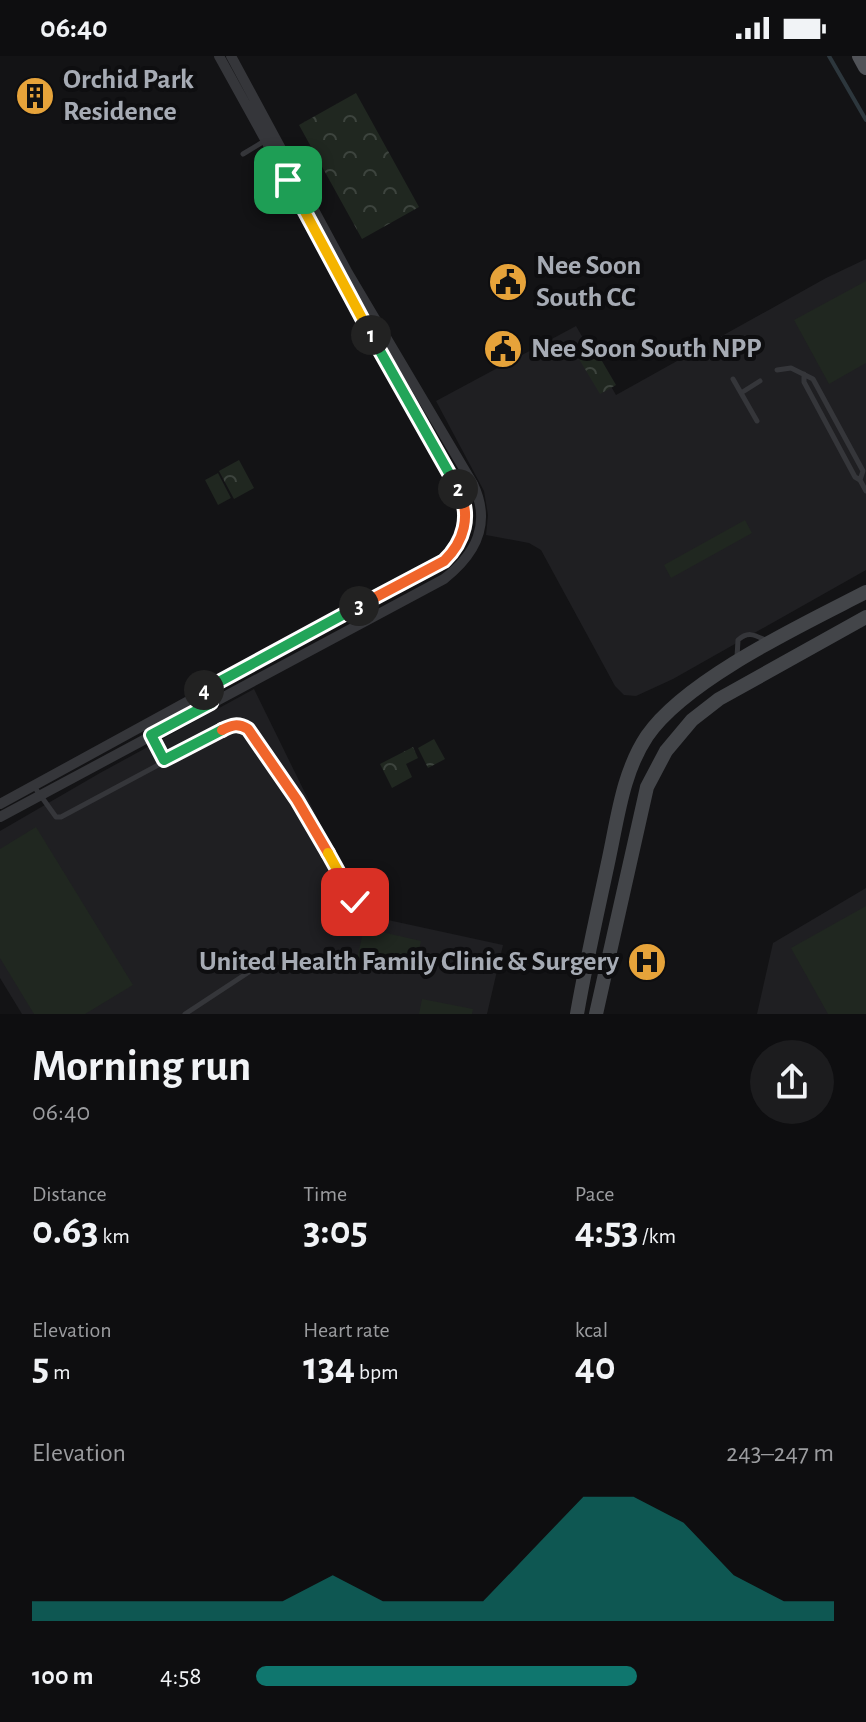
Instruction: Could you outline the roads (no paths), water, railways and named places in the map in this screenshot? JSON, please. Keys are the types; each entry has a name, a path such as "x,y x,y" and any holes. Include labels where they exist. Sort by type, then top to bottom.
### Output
{"main road":[{"path":"860,56 866,67"},
{"path":"577,1014 588,949 628,771 648,736 669,712 737,662 866,592"},
{"path":"596,1014 647,787 666,751 692,720 719,699 866,617"}],"street":[{"path":"0,817 143,723 444,561 463,536 466,517 463,498 277,152 219,56"},
{"path":"231,56 260,122"},
{"path":"0,804 36,791 151,735 444,579 464,563 475,543 481,521 476,491 417,390 384,346"}],"lane":[{"path":"243,154 269,139"},
{"path":"777,370 791,368 813,379 863,471 860,480"},
{"path":"804,373 804,382 855,477 866,491"},
{"path":"733,379 757,421"},
{"path":"741,393 760,381"},
{"path":"406,397 417,390"},
{"path":"260,660 267,673"},
{"path":"204,690 211,703"},
{"path":"143,723 164,760"},
{"path":"36,791 56,817 61,817 164,760 233,725 241,725 248,729 297,800 355,902"},
{"path":"185,1014 255,968"}],"waterway":[{"path":"829,56 866,120"}],"place":[{"name":"Orchid Park Residence","path":"35,96"},
{"name":"Nee Soon South CC","path":"508,282"},
{"name":"Nee Soon South NPP","path":"503,349"},
{"name":"United Health Family Clinic & Surgery","path":"647,962"}]}
